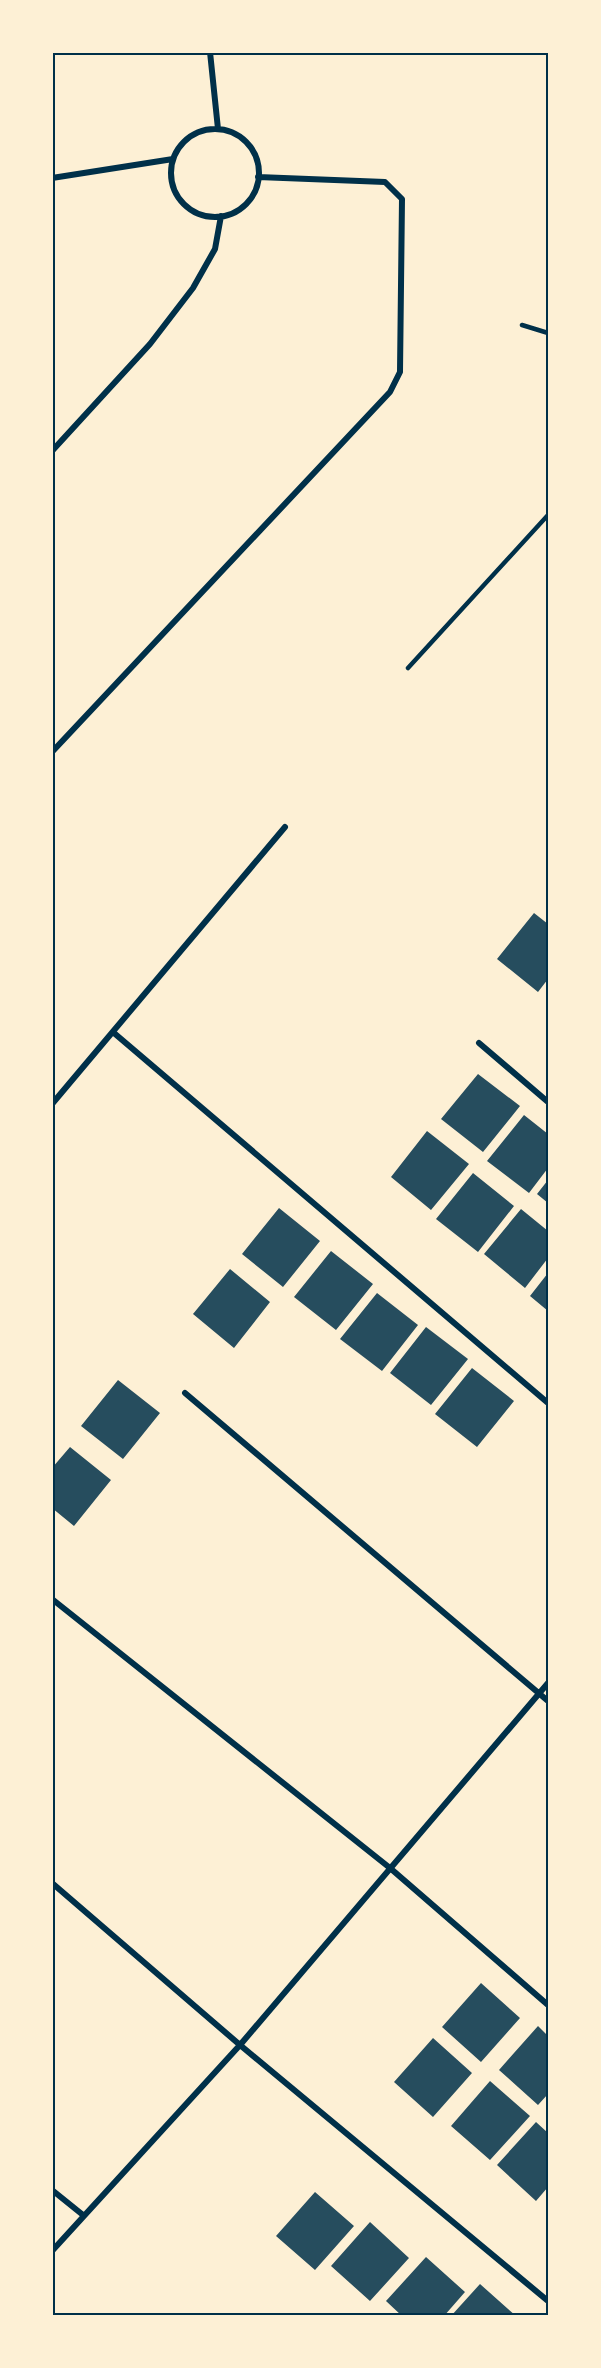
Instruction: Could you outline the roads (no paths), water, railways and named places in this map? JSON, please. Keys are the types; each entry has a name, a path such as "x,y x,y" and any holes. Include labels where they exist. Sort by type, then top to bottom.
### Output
{"street":[{"path":"210,52 218,129"},
{"path":"218,129 232,132 244,139 253,150 258,163 255,191 236,211 221,216 206,216 192,211 173,189 171,174 173,159 180,146 204,130 218,129"},
{"path":"52,178 173,159"},
{"path":"52,752 390,392 400,372 402,199 385,182 258,177"},
{"path":"52,451 150,344 193,288 215,249 221,216"},
{"path":"52,1104 285,827"},
{"path":"114,1033 549,1403"},
{"path":"479,1043 549,1102"},
{"path":"184,1394 549,1701"},
{"path":"52,1599 390,1868 549,2005"},
{"path":"52,2251 240,2045 549,1683"},
{"path":"52,1883 240,2045 549,2301"},
{"path":"52,2190 84,2215"}],"lane":[{"path":"522,325 549,333"},
{"path":"408,668 549,515"}]}
